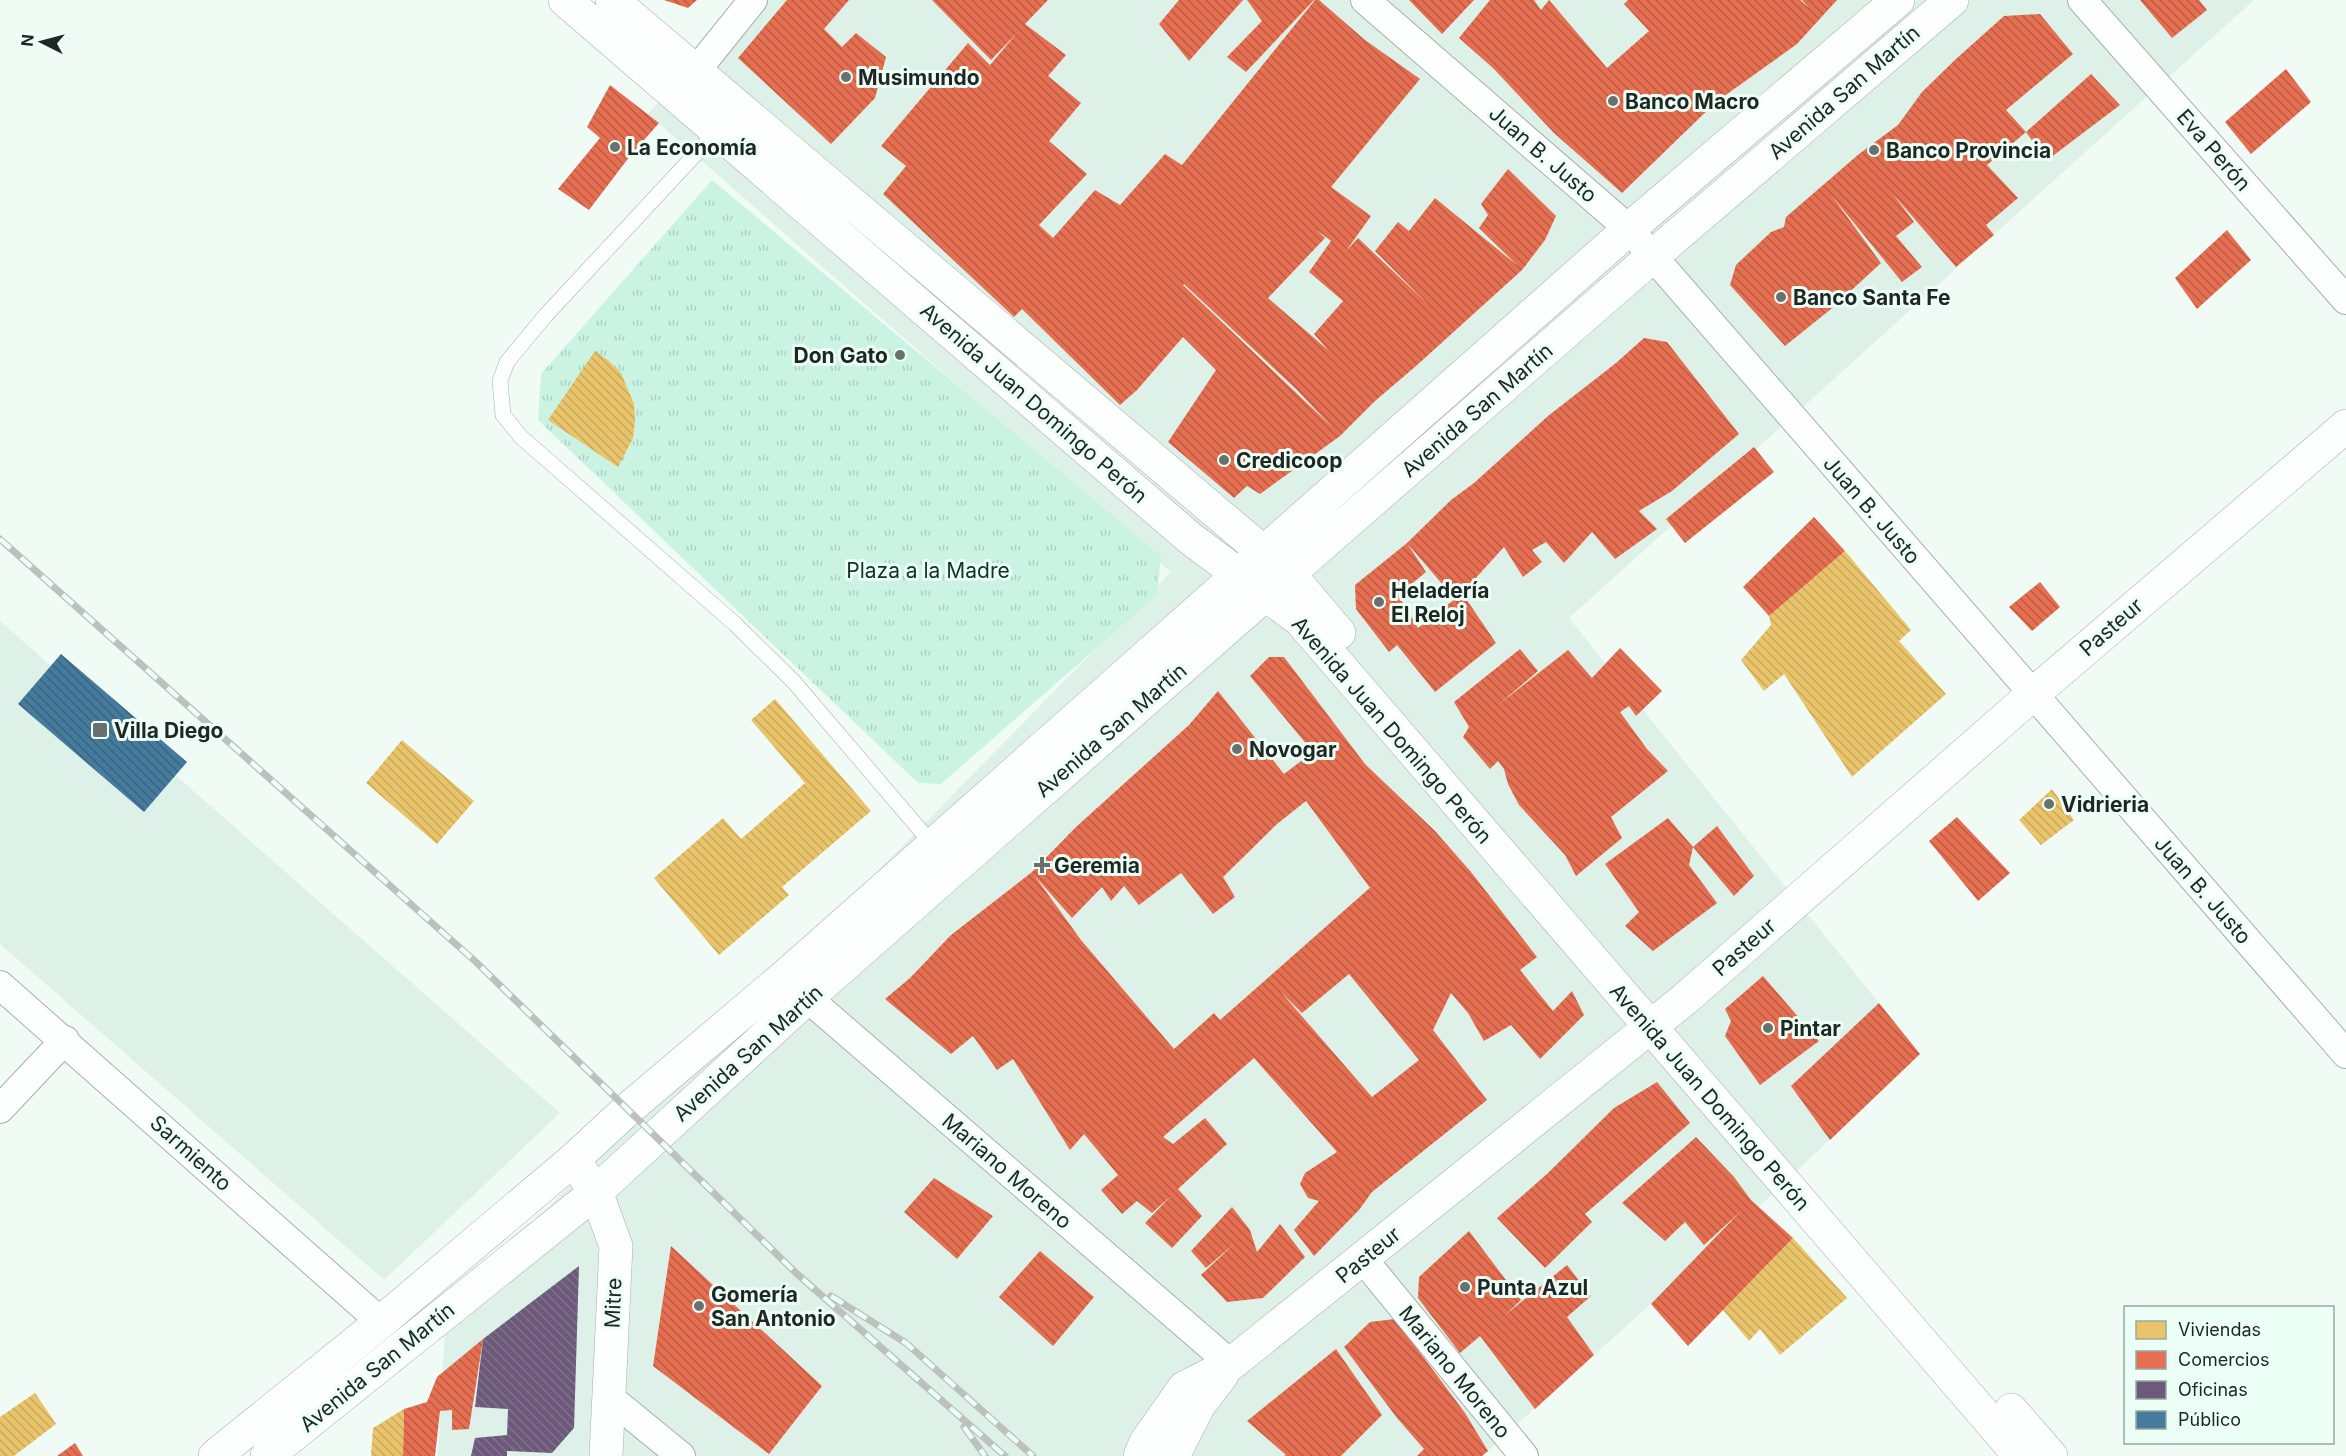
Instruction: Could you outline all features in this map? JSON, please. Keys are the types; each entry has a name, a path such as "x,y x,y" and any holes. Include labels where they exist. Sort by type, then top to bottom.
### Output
{"main road":[{"name":"Avenida Juan Domingo Perón","path":"565,0 685,84 1272,575 1300,620 2051,1456"},
{"name":"Avenida Juan Domingo Perón","path":"612,0 685,84 718,130 1182,531 1238,576"},
{"name":"Avenida San Martín","path":"267,1456 596,1192 933,845 1238,576 1272,575 1629,230 1898,0"},
{"name":"Avenida San Martín","path":"215,1456 381,1322 573,1160 628,1109 795,988 1272,575 1653,256 1952,0"},
{"name":"Pasteur","path":"1140,1456 1146,1442 1184,1388 1231,1364 1659,1019 2032,694 2346,426"},
{"name":"Avenida Juan Domingo Perón","path":"1659,1019 2020,1456"},
{"name":"Mitre","path":"573,1160 596,1192 616,1246 606,1456"},
{"path":"1173,1456 1199,1405 1231,1364"}],"street":[{"path":"685,84 753,0"},
{"name":"Juan B. Justo","path":"1365,0 1629,230 2346,1054"},
{"name":"Eva Perón","path":"2082,0 2346,300"},
{"name":"Sarmiento","path":"0,985 65,1040 381,1322"},
{"name":"Mariano Moreno","path":"795,988 1231,1364"},
{"path":"0,1108 65,1040"},
{"name":"Mariano Moreno","path":"1363,1259 1524,1456"},
{"path":"609,1396 681,1456"}],"lane":[{"path":"718,130 546,315 507,362 500,381 503,415 521,437 735,624 794,682 933,845"}],"shaded area":[{"path":"753,0 2254,0 1569,618 1920,1054 1763,1203 1482,1456 438,1456 446,1312 1171,572 648,114"},
{"path":"0,621 560,1113 384,1280 0,944"}],"green space":[{"name":"Plaza a la Madre","path":"712,180 1161,556 1157,595 941,784 918,783 538,420 541,374"}],"building: Viviendas":[{"path":"595,351 621,373 634,404 633,438 618,467 548,420"},
{"path":"1845,551 1911,630 1899,641 1946,694 1852,777 1784,674 1764,691 1741,660 1771,625 1769,616"},
{"path":"775,699 871,811 782,887 789,895 719,955 654,878 723,818 741,839 805,783 751,720"},
{"path":"402,740 474,801 437,844 366,783"},
{"name":"Vidrieria","path":"2052,789 2074,820 2041,845 2019,820"},
{"path":"1793,1238 1847,1298 1780,1355 1760,1329 1749,1341 1723,1310"},
{"path":"35,1393 56,1424 14,1456 0,1456 0,1417"},
{"path":"404,1409 403,1456 371,1456 373,1428"}],"building: Comercios":[{"path":"664,0 697,0 688,8"},
{"path":"787,0 849,0 824,29 842,47 856,33 886,57 875,98 831,144 738,58"},
{"path":"932,0 1048,0 1025,24 1066,55 1048,76 1081,103 1049,141 1087,174 1039,225 1053,238 1095,190 1120,205 1165,154 1182,165 1315,0 1319,0 1365,40 1420,79 1331,187 1371,216 1346,251 1358,238 1429,305 1375,251 1398,222 1409,231 1435,198 1518,266 1479,228 1488,215 1481,204 1508,169 1556,216 1545,240 1522,270 1375,401 1340,436 1260,494 1247,486 1234,498 1168,442 1216,370 1183,337 1137,390 1120,405 1022,309 1014,317 883,194 906,166 881,146 968,43 990,65 1017,33 991,60","holes":["1317,230 1331,241 1309,272 1343,301 1314,334 1328,350 1268,298 1325,238","1183,285 1296,389 1332,427"]},
{"path":"1179,0 1243,0 1189,61 1159,24"},
{"path":"1247,0 1314,0 1246,72 1227,57 1262,21"},
{"path":"1409,0 1474,0 1442,34"},
{"path":"1490,0 1534,0 1541,10 1549,0 1607,68 1649,31 1624,4 1628,0 1800,0 1809,8 1802,0 1837,0 1797,44 1716,102 1622,193 1554,133 1494,69 1459,38"},
{"path":"2140,0 2199,0 2207,10 2172,38"},
{"path":"2040,14 2073,54 2006,110 2026,132 1987,165 2018,198 1986,225 1994,235 1956,267 1893,194 1914,222 1896,236 1922,267 1902,282 1832,196 1881,263 1831,309 1785,346 1730,285 1736,265 1771,232 1784,227 1786,217 1859,154 1898,125 1922,92 2004,16"},
{"path":"2286,69 2311,102 2251,154 2225,122"},
{"path":"2091,74 2120,105 2046,161 2026,132"},
{"name":"La Economía","path":"610,85 659,123 630,156 589,210 558,189 600,138 587,127"},
{"path":"2227,230 2251,260 2197,309 2175,278"},
{"path":"1644,338 1667,342 1739,434 1672,491 1639,511 1657,529 1615,559 1592,532 1564,563 1546,542 1532,550 1542,562 1523,577 1504,547 1462,593 1496,643 1435,692 1397,645 1389,652 1356,609 1355,585 1407,543 1451,500 1474,483 1548,416","holes":["1407,543 1455,599 1418,628 1398,595 1426,572"]},
{"path":"1754,447 1774,472 1685,543 1666,519"},
{"path":"1814,517 1845,551 1769,616 1743,587"},
{"path":"2040,582 2060,607 2032,631 2009,607"},
{"path":"1620,648 1662,691 1636,716 1629,706 1620,712 1647,749 1668,771 1611,817 1622,838 1576,876 1565,855 1519,805 1508,784 1504,769 1498,761 1490,769 1463,737 1469,727 1454,702 1520,649 1538,671 1498,705 1568,650 1592,678"},
{"path":"1269,657 1284,657 1365,764 1435,831 1471,872 1537,957 1520,970 1553,1011 1572,991 1584,1015 1540,1059 1511,1025 1484,1041 1468,1013 1451,993 1433,1030 1487,1100 1372,1192 1359,1210 1314,1256 1294,1230 1319,1201 1308,1198 1300,1184 1305,1173 1337,1152 1254,1058 1163,1137 1173,1144 1205,1118 1227,1144 1178,1189 1202,1216 1172,1248 1145,1223 1171,1196 1152,1213 1137,1201 1122,1214 1101,1190 1118,1175 1084,1134 1070,1150 1013,1059 997,1070 973,1036 951,1054 885,999 910,978 951,935 1032,872 1076,827 1189,725 1218,691 1284,774 1313,752 1250,676","holes":["1306,801 1370,888 1220,1020 1214,1013 1174,1049 1081,940 1034,875 1072,918 1102,887 1111,901 1124,886 1139,905 1181,873 1213,914 1235,897 1223,877 1277,824","1349,974 1419,1060 1372,1097 1280,991 1302,1013"]},
{"path":"1957,817 2010,873 1978,901 1929,841"},
{"path":"1668,818 1693,847 1689,865 1717,903 1653,951 1625,926 1639,912 1605,864"},
{"path":"1717,826 1754,876 1734,896 1693,847"},
{"name":"Pintar","path":"1763,976 1819,1041 1760,1085 1725,1036 1731,1021 1725,1009"},
{"path":"1879,1003 1920,1054 1830,1140 1791,1086"},
{"path":"1657,1082 1690,1123 1585,1214 1592,1222 1545,1268 1497,1218 1548,1173 1614,1108"},
{"path":"1696,1137 1734,1177 1751,1200 1793,1238 1688,1346 1651,1304 1740,1212 1704,1245 1685,1222 1665,1241 1622,1203"},
{"path":"934,1178 993,1216 957,1259 904,1212"},
{"path":"1232,1207 1250,1230 1257,1252 1280,1224 1305,1257 1263,1298 1227,1302 1201,1275 1234,1244 1206,1268 1191,1251"},
{"path":"1469,1231 1521,1300 1505,1315 1567,1265 1591,1296 1567,1317 1594,1355 1535,1409 1480,1336 1460,1353 1418,1298 1419,1277"},
{"name":"Gomería San Antonio","path":"671,1246 822,1386 769,1454 653,1366"},
{"path":"1040,1251 1094,1297 1053,1346 999,1297"},
{"path":"1395,1319 1465,1413 1488,1451 1482,1456 1417,1456 1424,1449 1397,1418 1344,1347 1370,1322"},
{"path":"483,1339 469,1429 452,1430 452,1410 440,1411 435,1456 403,1456 404,1409 427,1402 437,1377"},
{"path":"1336,1349 1382,1415 1341,1456 1284,1456 1286,1455 1247,1421"},
{"path":"75,1443 83,1456 57,1456"}],"building: Oficinas":[{"path":"579,1266 574,1428 552,1453 507,1451 507,1456 471,1456 475,1438 507,1435 508,1409 475,1407 483,1339"}],"building: Público":[{"path":"61,654 187,762 144,812 18,704"}],"railway":[{"path":"0,539 476,962 796,1273 1005,1456"},
{"path":"831,1296 906,1343 1033,1456"},
{"path":"964,1427 985,1456"}],"place":[{"name":"Musimundo","path":"846,77"},
{"name":"Banco Macro","path":"1613,101"},
{"name":"La Economía","path":"615,147"},
{"name":"Banco Provincia","path":"1874,150"},
{"name":"Banco Santa Fe","path":"1781,297"},
{"name":"Don Gato","path":"900,355"},
{"name":"Credicoop","path":"1224,460"},
{"name":"Heladería El Reloj","path":"1379,602"},
{"name":"Villa Diego","path":"100,730"},
{"name":"Novogar","path":"1237,749"},
{"name":"Vidrieria","path":"2049,804"},
{"name":"Geremia","path":"1042,865"},
{"name":"Pintar","path":"1768,1028"},
{"name":"Punta Azul","path":"1465,1287"},
{"name":"Gomería San Antonio","path":"699,1306"}]}
